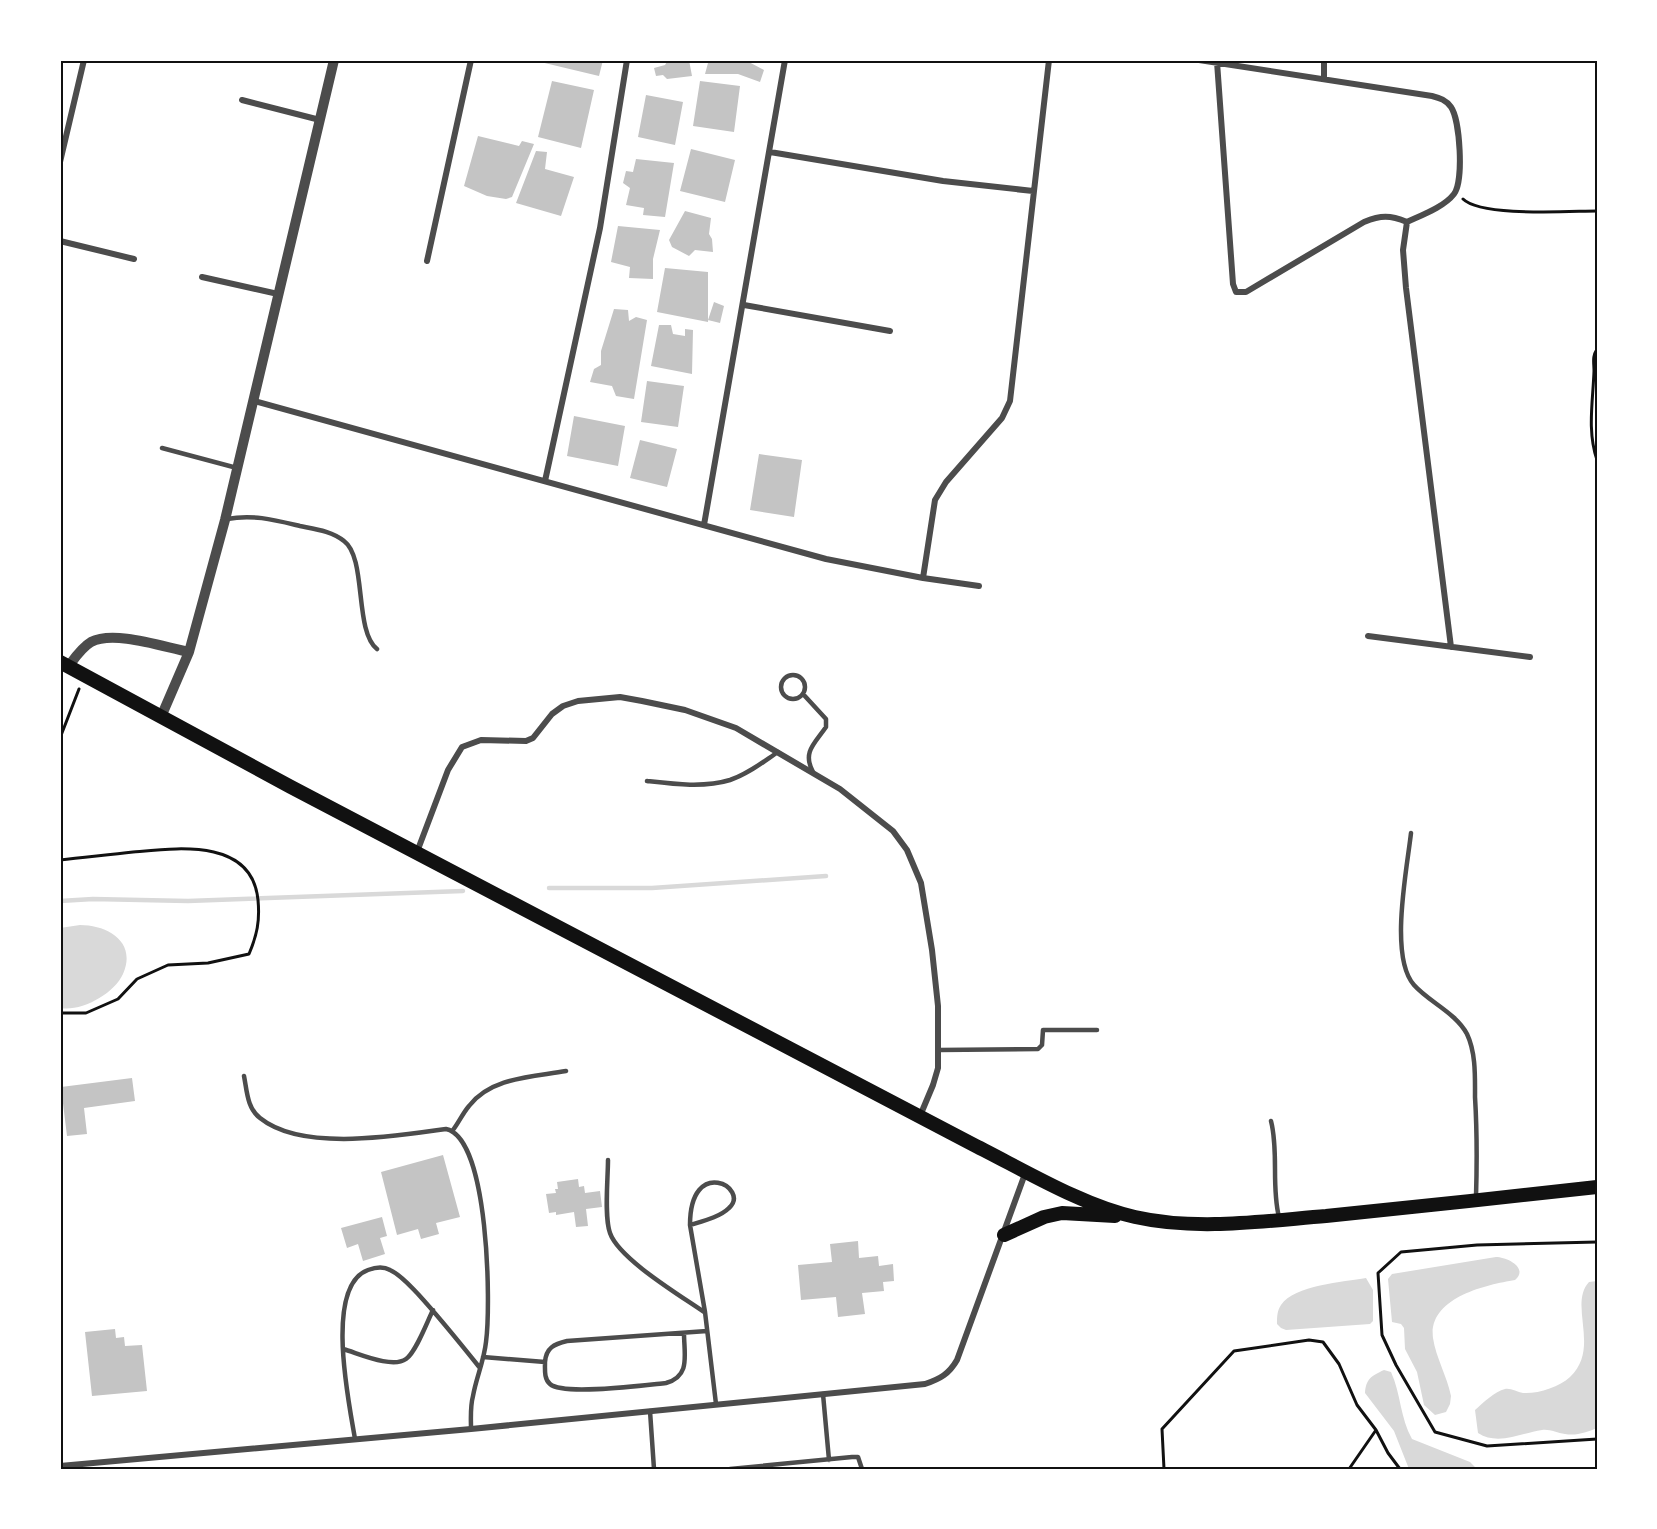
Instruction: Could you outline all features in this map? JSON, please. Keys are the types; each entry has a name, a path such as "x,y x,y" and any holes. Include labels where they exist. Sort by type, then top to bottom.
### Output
{"main road":[{"path":"64,665 1026,1171 1086,1200 1135,1217"},
{"path":"1004,1235 1044,1217 1062,1213 1135,1217 1186,1223 1279,1220 1597,1187"}],"street":[{"path":"60,162 84,60"},
{"path":"161,717 189,652 225,520 334,60"},
{"path":"427,261 471,60"},
{"path":"544,481 600,228 627,60"},
{"path":"704,525 785,60"},
{"path":"923,578 935,500 946,482 1002,418 1010,401 1049,60"},
{"path":"1199,60 1442,99 1451,108 1455,117 1460,172 1456,192 1447,201 1407,222 1391,216 1379,216 1364,222 1246,292 1236,292 1233,284 1217,63"},
{"path":"1323,79 1324,60"},
{"path":"242,100 320,120"},
{"path":"770,152 943,181 1033,191"},
{"path":"1407,222 1403,250 1406,288 1451,647"},
{"path":"60,241 134,259"},
{"path":"202,277 278,294"},
{"path":"744,305 890,331"},
{"path":"254,401 826,559 923,578 979,585"},
{"path":"1368,636 1530,657"},
{"path":"64,665 88,644 98,639 129,640 189,652"},
{"path":"417,852 448,770 462,747 481,740 526,741 533,738 552,714 563,706 578,701 620,697 686,710 736,728 840,789 893,831 916,868 926,903 932,950 938,1006 939,1050 938,1068 920,1116"},
{"path":"60,1466 88,1466 925,1384 940,1379 951,1370 957,1360 1026,1171"}],"lane":[{"path":"162,448 237,468"},
{"path":"225,520 243,516 259,517 328,532 346,542 353,554 366,632 371,644 377,649"},
{"path":"791,675 798,676 805,687 803,694 798,699 791,700 784,697 780,691 780,684 784,678 791,675"},
{"path":"803,694 827,723 808,756 808,763 813,772"},
{"path":"647,781 694,784 730,780 751,771 778,752"},
{"path":"1411,833 1401,935 1402,958 1408,978 1421,992 1458,1022 1466,1033 1472,1049 1476,1110 1476,1200"},
{"path":"939,1050 1038,1049 1041,1048 1043,1030 1097,1030"},
{"path":"453,1130 469,1105 480,1094 496,1085 566,1071"},
{"path":"244,1076 249,1103 259,1118 294,1133 351,1138 446,1129 453,1130 463,1142 481,1201 488,1258 488,1322 483,1357 471,1409 471,1428"},
{"path":"1271,1121 1274,1140 1275,1198 1279,1220"},
{"path":"608,1160 608,1221 610,1233 617,1246 645,1271 705,1312"},
{"path":"690,1225 728,1209 734,1199 730,1187 713,1182 704,1184 697,1190 693,1200 690,1225 705,1312 716,1404"},
{"path":"355,1439 343,1349 348,1293 356,1276 364,1271 382,1267 390,1270 408,1284 433,1310 480,1368"},
{"path":"343,1349 381,1361 395,1363 406,1359 433,1310"},
{"path":"684,1333 684,1368 681,1376 676,1380 666,1383 596,1388 560,1388 552,1386 545,1378 545,1354 550,1347 567,1341 707,1331"},
{"path":"483,1357 544,1362"},
{"path":"823,1394 829,1460"},
{"path":"650,1411 654,1469"},
{"path":"730,1469 858,1457 861,1469"},
{"path":"818,1461 819,1469"}],"path":[{"path":"1456,192 1468,204 1505,211 1597,211"},
{"path":"1597,349 1593,356 1594,371 1590,409 1597,460"},
{"path":"60,738 84,676"},
{"path":"60,860 181,847 214,850 242,865 256,887 258,906 258,933 249,954 208,963 168,965 137,979 118,999 86,1013 60,1013"},
{"path":"1597,1242 1477,1245 1401,1252 1378,1273 1382,1335 1435,1432 1487,1446 1597,1439"},
{"path":"1164,1469 1162,1429 1234,1351 1309,1340 1323,1342 1339,1364 1357,1405 1376,1430 1388,1453 1400,1469"},
{"path":"1349,1469 1376,1430"}],"shaded area":[{"path":"80,925 100,928 117,937 123,944 126,963 119,981 105,995 77,1007 60,1008 60,928"},
{"path":"1496,1257 1515,1264 1518,1267 1519,1276 1515,1280 1461,1296 1439,1313 1434,1324 1434,1345 1451,1396 1446,1412 1435,1415 1424,1405 1417,1372 1405,1349 1404,1328 1401,1324 1392,1322 1388,1279 1392,1274"},
{"path":"1366,1278 1373,1290 1373,1321 1370,1324 1286,1330 1277,1324 1278,1312 1287,1298 1308,1289"},
{"path":"1597,1281 1597,1428 1574,1434 1542,1430 1502,1439 1486,1437 1478,1433 1475,1410 1497,1392 1507,1389 1523,1393 1542,1391 1560,1384 1579,1366 1584,1340 1583,1291 1589,1282"},
{"path":"1384,1370 1391,1372 1405,1423 1412,1439 1470,1462 1477,1469 1409,1469 1394,1431 1365,1393 1370,1378"}],"building":[{"path":"532,60 603,60 599,76"},
{"path":"668,60 689,60 692,76 667,79 663,75 656,76 654,68 665,65"},
{"path":"703,60 745,60 764,70 760,82 738,74 705,74 708,63 703,63"},
{"path":"552,81 594,90 581,148 538,137"},
{"path":"700,81 740,86 734,132 693,126"},
{"path":"646,95 683,102 675,145 638,137"},
{"path":"478,136 519,146 522,141 534,144 512,197 506,199 487,196 464,186"},
{"path":"691,149 735,160 725,202 680,191"},
{"path":"536,151 547,152 545,169 574,177 561,216 516,203"},
{"path":"636,159 674,163 665,217 643,215 644,208 626,205 630,188 623,183 626,171 633,172"},
{"path":"685,211 711,218 709,234 712,239 713,252 695,250 689,256 672,247 669,240"},
{"path":"618,226 660,230 653,259 653,279 629,278 630,267 611,262"},
{"path":"665,268 708,272 708,322 657,312"},
{"path":"714,302 724,306 720,323 708,320"},
{"path":"614,309 628,310 629,321 636,317 647,320 634,399 616,396 612,386 590,382 594,369 601,365 601,351"},
{"path":"659,325 671,325 673,334 685,336 685,329 693,330 692,374 651,366"},
{"path":"647,381 684,386 678,427 641,422"},
{"path":"574,416 625,426 618,466 567,456"},
{"path":"640,440 677,449 667,487 630,478"},
{"path":"759,454 802,460 794,517 750,510"},
{"path":"132,1078 135,1101 84,1108 87,1134 67,1136 61,1087"},
{"path":"443,1155 460,1217 436,1223 439,1234 421,1239 418,1229 397,1235 381,1172"},
{"path":"578,1179 579,1187 584,1186 585,1193 600,1191 602,1207 586,1209 588,1226 576,1227 574,1212 556,1215 556,1212 549,1213 546,1194 556,1193 557,1182"},
{"path":"382,1217 387,1236 380,1238 385,1254 363,1261 358,1244 347,1248 341,1228"},
{"path":"858,1241 859,1258 878,1256 879,1266 893,1264 894,1281 883,1282 884,1291 862,1293 865,1314 838,1317 836,1297 801,1300 798,1265 832,1262 830,1244"},
{"path":"115,1329 116,1338 124,1337 125,1346 142,1345 147,1391 92,1396 85,1332"}],"waterway":[{"path":"549,888 652,888 826,876"},
{"path":"60,901 93,899 188,901 463,891"}]}
